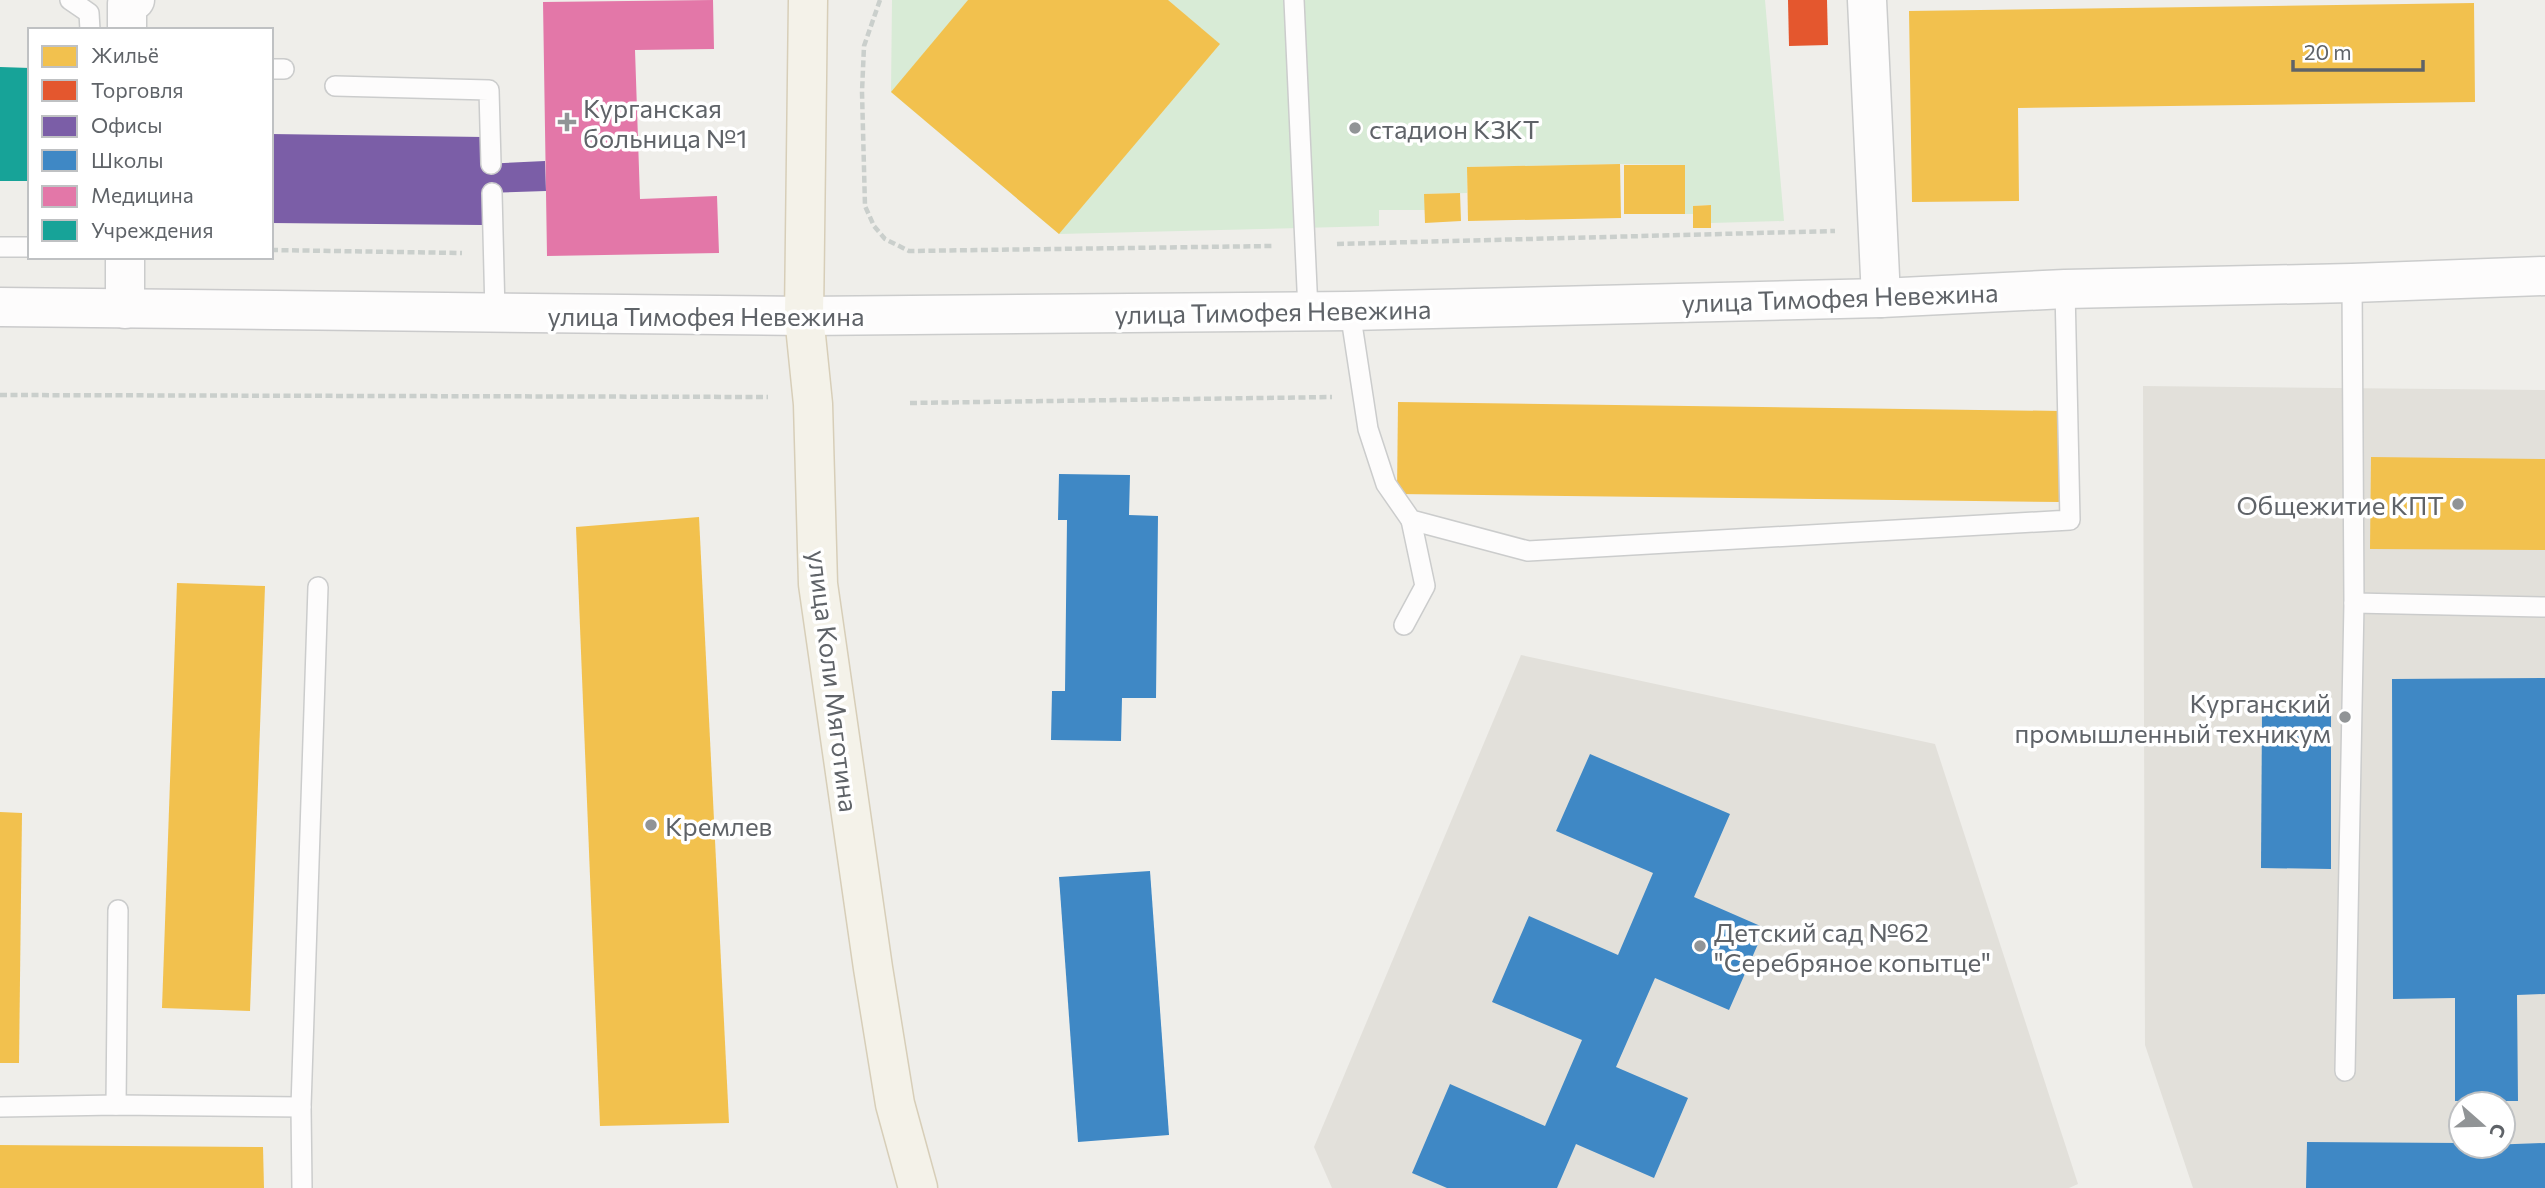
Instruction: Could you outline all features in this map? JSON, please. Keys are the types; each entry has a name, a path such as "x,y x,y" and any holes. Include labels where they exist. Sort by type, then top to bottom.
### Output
{"main road":[{"name":"улица Коли Мяготина","path":"808,0 804,316 813,404 818,584 888,1063 895,1104 918,1188"}],"street":[{"path":"127,28 127,4 135,0"},
{"path":"1867,0 1881,298"},
{"path":"125,259 125,309"},
{"name":"улица Тимофея Невежина","path":"0,307 804,316 1350,311 1881,298 2065,289 2352,284 2545,276"}],"lane":[{"path":"70,0 89,13 90,28"},
{"path":"1294,0 1308,311"},
{"path":"335,86 489,90 491,164"},
{"path":"492,193 495,313"},
{"path":"0,247 28,247"},
{"path":"2345,1072 2354,603 2352,284"},
{"path":"1411,520 1528,551 2070,520 2065,289"},
{"path":"1350,311 1368,429 1386,484 1411,520 1424,586 1404,625"},
{"path":"302,1188 301,1107 318,587"},
{"path":"2354,603 2545,607"},
{"path":"116,1105 118,910"},
{"path":"0,1107 301,1107"}],"path":[{"path":"0,395 768,397"},
{"path":"910,402 1363,396"}],"shaded area":[{"name":"Курганский промышленный техникум","path":"2143,386 2545,390 2545,1188 2193,1188 2145,1045"},
{"name":"Детский сад №62 \"Серебряное копытце\"","path":"1521,655 1935,744 2078,1184 2069,1188 1332,1188 1314,1147"}],"green space":[{"name":"стадион КЗКТ","path":"892,0 1765,0 1784,221 1711,223 1711,205 1694,206 1693,214 1685,214 1685,165 1620,164 1467,167 1467,193 1425,194 1425,210 1379,210 1379,226 1059,234 891,92"}],"building: Жильё":[{"path":"968,0 1168,0 1220,44 1059,234 891,92"},
{"path":"2474,3 2475,102 2018,108 2019,201 1912,202 1909,11"},
{"path":"1620,164 1621,218 1468,221 1467,167"},
{"path":"1624,165 1685,165 1685,214 1624,214"},
{"path":"1460,193 1461,221 1425,223 1424,194"},
{"path":"1711,205 1711,228 1693,228 1693,206"},
{"path":"1398,402 2061,411 2060,502 1397,494"},
{"name":"Общежитие КПТ","path":"2371,457 2545,459 2545,550 2370,549"},
{"name":"Кремлев","path":"699,517 729,1123 600,1126 576,527"},
{"path":"177,583 265,586 250,1011 162,1008"},
{"path":"0,812 22,813 19,1063 0,1063"},
{"path":"0,1145 263,1147 264,1188 0,1188"}],"building: Торговля":[{"path":"1788,0 1827,0 1828,45 1789,46"}],"building: Офисы":[{"path":"273,134 483,137 482,164 545,161 546,191 482,193 482,225 273,223"}],"building: Школы":[{"path":"1059,474 1130,475 1129,515 1158,516 1156,698 1122,698 1121,741 1051,740 1052,691 1065,691 1067,520 1058,520"},
{"path":"2545,678 2545,994 2517,995 2518,1101 2517,1090 2455,1090 2455,998 2393,999 2392,679"},
{"path":"2262,712 2331,712 2331,869 2261,868"},
{"path":"1590,754 1730,814 1694,897 1765,928 1729,1010 1655,978 1616,1067 1688,1098 1654,1178 1576,1144 1557,1188 1447,1188 1412,1173 1450,1084 1545,1126 1582,1040 1492,1002 1529,916 1618,955 1653,873 1556,831"},
{"path":"1150,871 1169,1135 1078,1142 1059,877"},
{"path":"2307,1142 2447,1143 2447,1160 2517,1160 2517,1144 2545,1143 2545,1188 2306,1188"}],"building: Медицина":[{"path":"713,0 714,49 635,50 640,199 717,196 719,253 547,256 543,2"}],"building: Учреждения":[{"path":"0,67 28,68 28,181 0,181"}],"place":[{"name":"Курганская больница №1","path":"567,122"},
{"name":"стадион КЗКТ","path":"1355,128"},
{"name":"Общежитие КПТ","path":"2458,504"},
{"name":"Курганский промышленный техникум","path":"2345,717"},
{"name":"Кремлев","path":"651,825"},
{"name":"Детский сад №62 \"Серебряное копытце\"","path":"1700,946"}]}
